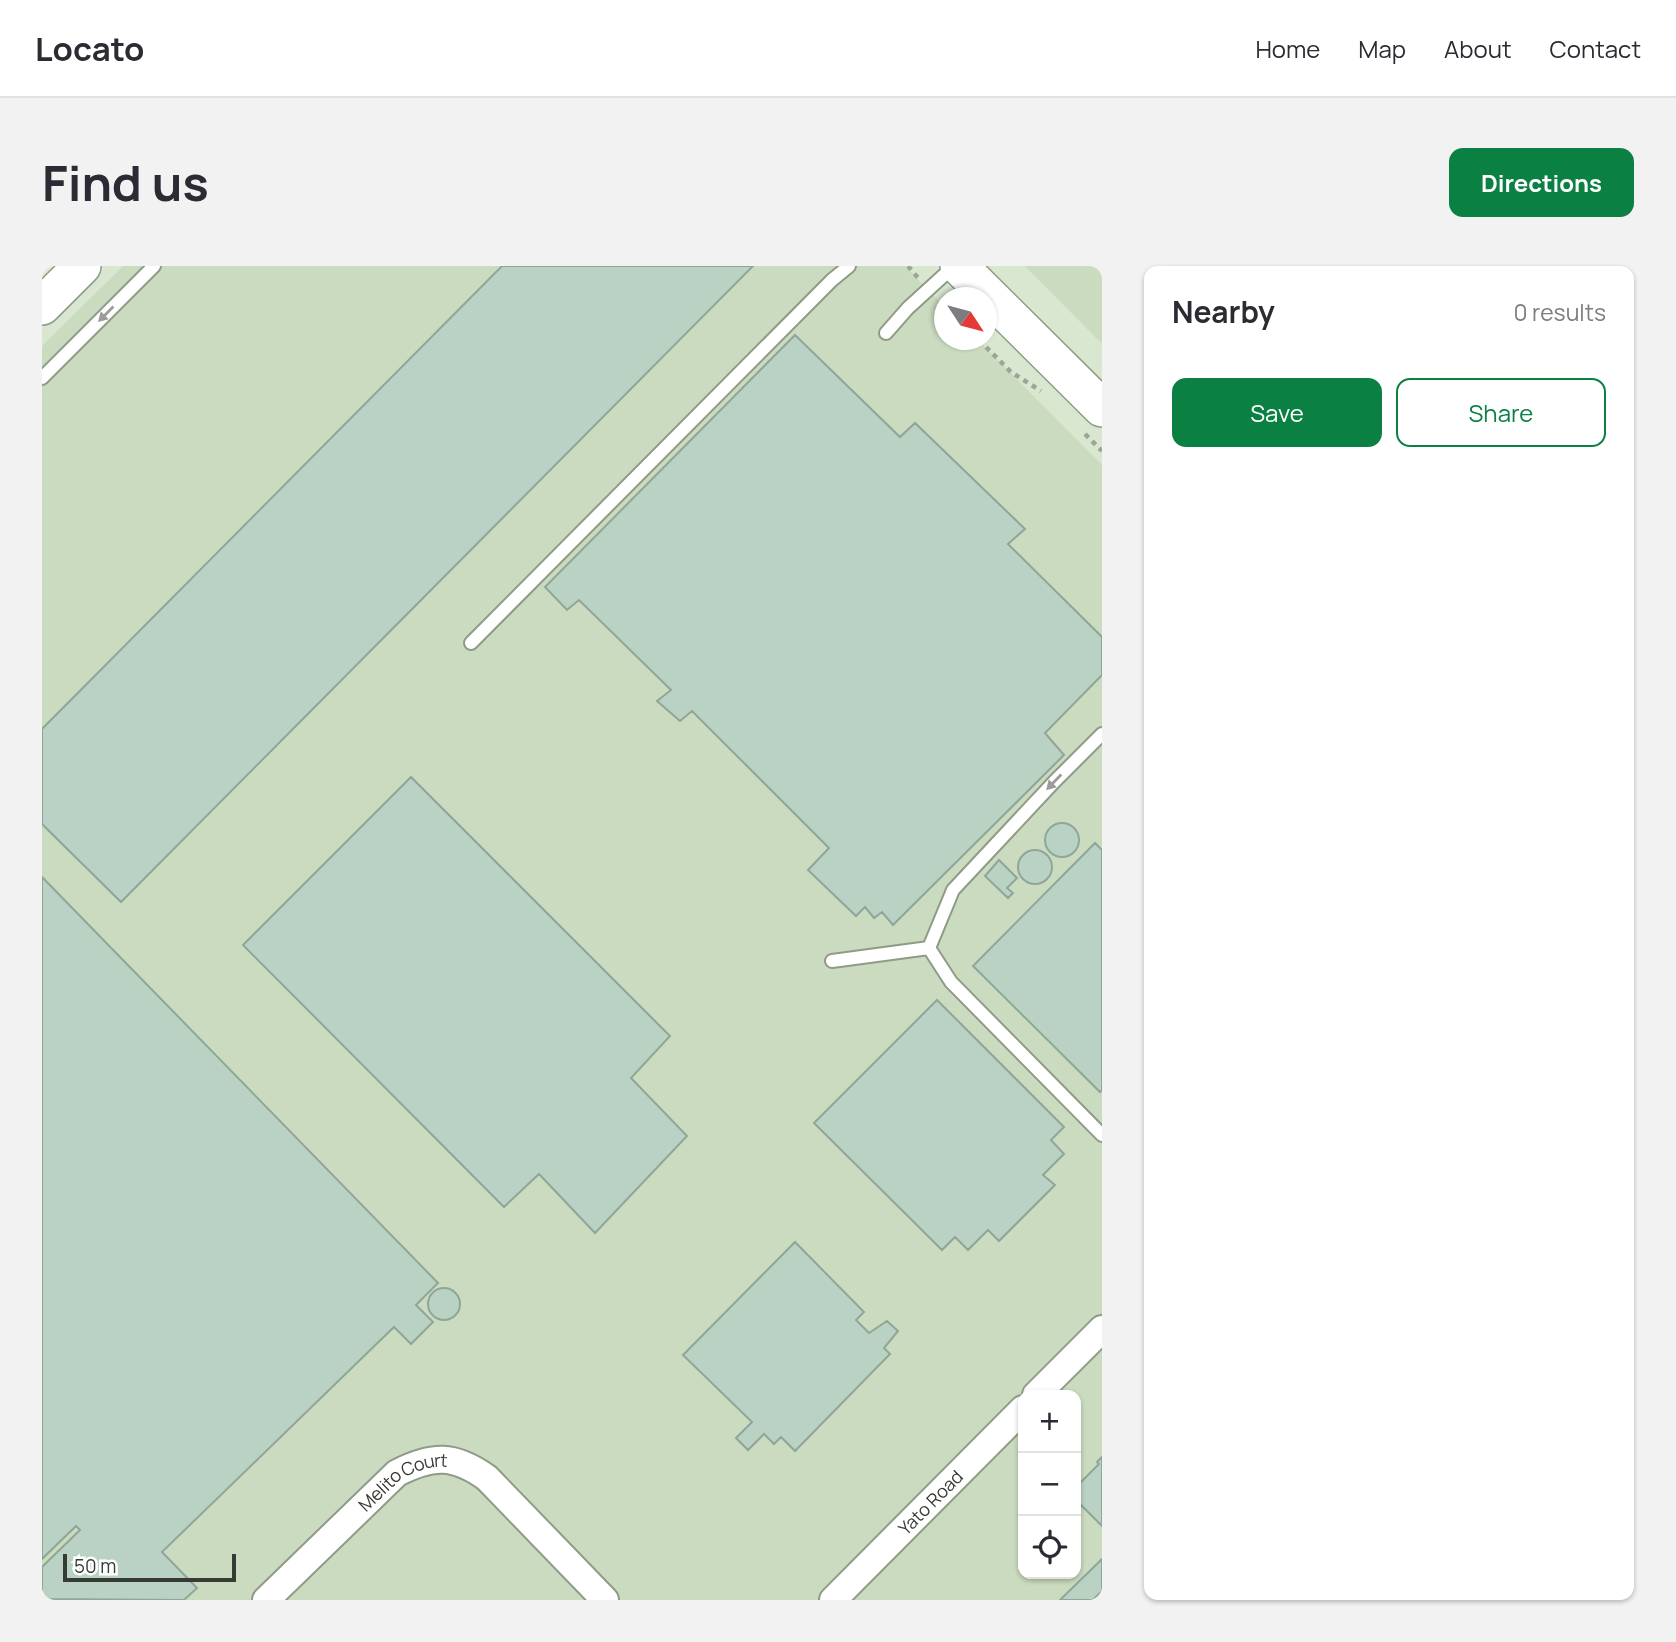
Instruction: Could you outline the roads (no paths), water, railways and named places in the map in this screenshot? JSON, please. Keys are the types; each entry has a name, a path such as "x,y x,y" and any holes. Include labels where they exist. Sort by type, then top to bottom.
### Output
{"main road":[{"path":"42,306 82,266"},
{"path":"959,266 1089,417"}],"street":[{"path":"1042,1390 1102,1329"},
{"name":"Yato Road","path":"839,1598 1018,1414"},
{"name":"Melito Court","path":"266,1600 397,1473 418,1462 437,1459 471,1466 487,1478 606,1600"}],"lane":[{"path":"42,378 154,266"},
{"path":"471,643 849,266"},
{"path":"886,333 908,308 954,266"},
{"path":"929,948 953,890 1102,734"},
{"path":"832,961 929,948"},
{"path":"929,948 951,982 1102,1135"}]}
